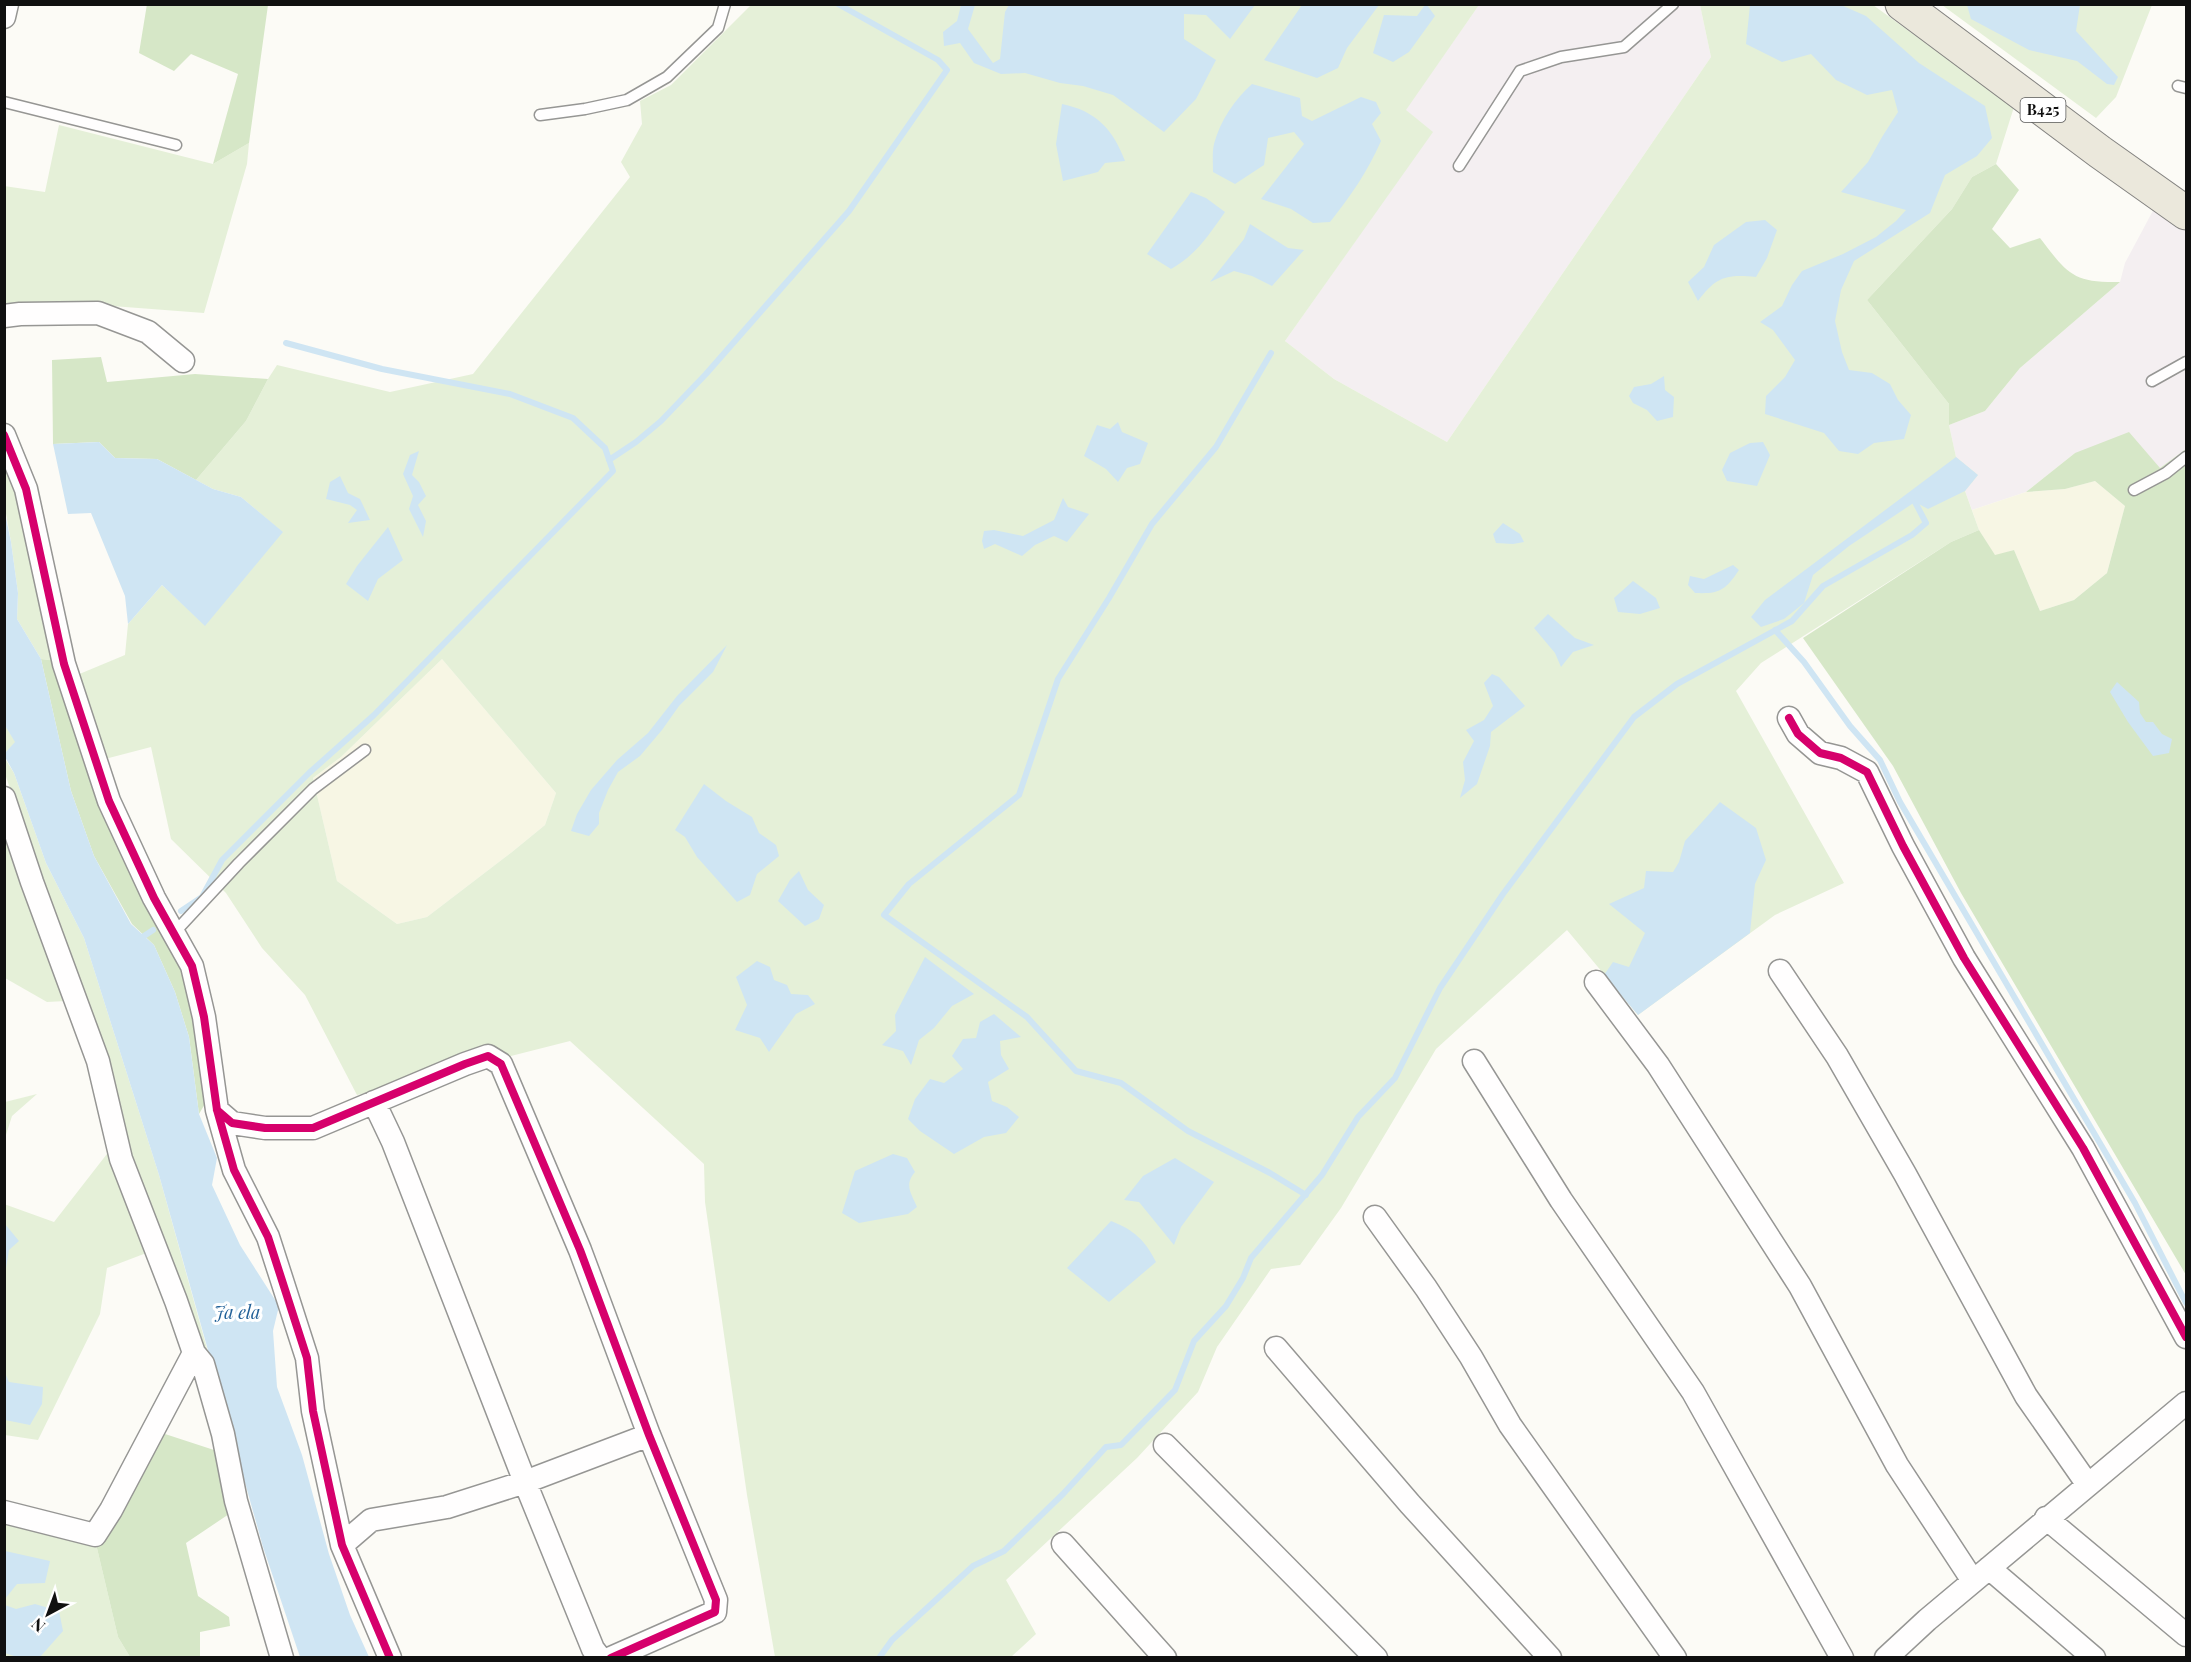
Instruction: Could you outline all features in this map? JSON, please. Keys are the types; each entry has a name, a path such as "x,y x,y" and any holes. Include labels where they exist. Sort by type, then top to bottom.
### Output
{"main road":[{"name":"B425","path":"1902,4 2100,152 2187,213"}],"street":[{"path":"4,17 7,4"},
{"path":"4,316 98,313 147,332 183,361"},
{"path":"4,435 26,489 64,664 109,801 154,898 192,966 204,1017 217,1110 234,1170 268,1237 308,1358 313,1411 342,1545 390,1658"},
{"path":"1789,718 1798,734 1820,753 1841,758 1867,772 1903,846 1964,958 2083,1149 2187,1337"},
{"path":"4,798 32,882 98,1061 121,1159 194,1353 203,1364 223,1434 236,1501 282,1658"},
{"path":"1780,970 1837,1056 2026,1396 2088,1485"},
{"path":"1596,982 1658,1065 1800,1286 1897,1465 1981,1575 2094,1658"},
{"path":"217,1110 232,1123 265,1128 313,1128 488,1056 501,1064 580,1250 649,1435 716,1600 715,1612 612,1658"},
{"path":"1474,1060 1561,1200 1694,1392 1842,1658"},
{"path":"374,1102 393,1142 525,1482 593,1649 600,1658"},
{"path":"1375,1217 1471,1357 1510,1425 1675,1658"},
{"path":"1276,1348 1410,1504 1550,1658"},
{"path":"4,1512 95,1535 111,1510 194,1353"},
{"path":"1886,1658 2046,1518 2187,1403"},
{"path":"342,1545 371,1520 447,1507 525,1482 649,1435"},
{"path":"1166,1445 1377,1658"},
{"path":"2046,1518 2187,1635"},
{"path":"1063,1544 1165,1658"}],"lane":[{"path":"540,115 627,100 667,77 718,28 725,4"},
{"path":"1459,166 1520,71 1561,57 1624,47 1673,4"},
{"path":"4,102 176,145"},
{"path":"2152,381 2187,362"},
{"path":"2134,490 2166,473 2187,457"},
{"path":"173,933 313,789 365,750"}],"shaded area":[{"path":"1479,5 1700,5 1711,57 1447,442 1334,379 1285,341 1432,132 1405,110"},
{"path":"2156,205 2186,229 2186,449 2160,468 2075,453 2026,492 1972,510 1965,491 1978,475 1956,457 1949,425 1985,411 2020,368 2120,282 2125,263"}],"green space":[{"path":"147,4 268,5 249,143 213,164 238,74 191,54 174,71 139,53"},
{"path":"751,5 1479,5 1406,110 1433,132 1285,341 1334,379 1447,442 1711,57 1700,5 1873,5 2014,107 1996,164 1972,177 1952,209 1867,300 1949,404 1949,425 1956,457 1978,475 1965,491 1979,530 1951,542 1761,663 1736,691 1844,883 1775,915 1638,1015 1567,930 1436,1049 1341,1208 1300,1265 1271,1269 1217,1347 1198,1392 1137,1458 1006,1580 1036,1634 1011,1657 775,1657 747,1495 705,1202 704,1164 570,1041 357,1095 305,995 262,948 226,893 171,839 151,747 105,759 77,675 125,655 128,624 162,585 205,625 282,532 241,497 213,489 196,480 246,421 277,365 390,392 473,374 630,177 621,162 642,124 640,101 671,85","holes":["442,659 556,793 545,825 427,917 397,924 337,881 313,778 341,757"]},
{"path":"1942,5 2152,5 2116,97 2096,118"},
{"path":"59,125 213,164 249,143 247,164 204,313 99,305 5,307 4,186 45,192"},
{"path":"1996,164 2019,190 1992,229 2010,248 2040,238 2057,260 2072,274 2091,280 2120,282 2020,368 1985,411 1949,425 1949,404 1867,300 1952,209 1972,177"},
{"path":"101,357 107,382 195,374 268,379 246,421 196,480 157,459 115,458 99,442 53,444 52,360"},
{"path":"2129,432 2160,468 2186,449 2186,1275 1961,893 1893,766 1803,638 1951,542 1979,530 1995,555 2014,550 2040,611 2074,600 2107,573 2125,506 2095,481 2065,489 2026,492 2075,453"},
{"path":"4,451 18,486 57,661 41,659 17,619 18,593 5,508"},
{"path":"2095,481 2125,506 2107,573 2074,600 2040,611 2014,550 1995,556 1979,530 1972,510 2026,492 2065,489"},
{"path":"41,659 57,661 185,975 209,1097 199,1114 189,1037 175,992 154,945 132,924 94,856 71,791"},
{"path":"442,659 556,793 545,825 427,917 397,924 337,881 313,778 341,757"},
{"path":"4,724 16,742 5,753 4,753"},
{"path":"4,757 14,773 46,863 84,938 159,1175 208,1352 198,1343 125,1146 39,871 5,774"},
{"path":"4,814 66,1001 47,1002 5,978"},
{"path":"37,1094 12,1116 5,1138 5,1102"},
{"path":"110,1150 149,1252 107,1268 100,1314 38,1440 5,1435 4,1204 54,1222"},
{"path":"162,1433 214,1450 232,1512 186,1543 198,1596 229,1617 230,1626 200,1632 200,1657 130,1657 118,1637 96,1544"},
{"path":"5,1522 96,1544 118,1637 130,1657 5,1658"}],"water":[{"path":"961,5 975,5 968,29 993,63 1000,59 1005,12 1009,5 1255,5 1230,39 1206,15 1184,14 1184,39 1216,60 1196,99 1164,132 1113,95 1025,73 1001,74 974,63 960,43 944,46 943,32 957,21"},
{"path":"1302,5 1379,5 1347,48 1338,68 1317,78 1264,60"},
{"path":"1425,5 1435,16 1409,52 1393,62 1373,53 1384,15 1417,16"},
{"path":"1750,5 1841,5 1866,16 1919,63 1985,106 1992,138 1977,156 1945,175 1930,213 1854,261 1841,290 1835,321 1849,370 1872,373 1890,384 1898,400 1911,415 1904,439 1874,443 1858,454 1839,451 1824,433 1765,414 1766,396 1785,377 1795,360 1773,330 1760,322 1782,306 1802,271 1876,237 1906,210 1841,192 1868,162 1898,112 1892,90 1867,95 1836,80 1811,54 1782,62 1746,44"},
{"path":"1967,5 2080,5 2076,31 2118,77 2114,85 2107,84 2077,61 2029,50 1971,19"},
{"path":"1252,84 1300,98 1302,116 1312,121 1361,97 1376,102 1381,113 1372,124 1381,141 1358,183 1330,222 1313,223 1291,209 1261,199 1304,144 1294,132 1268,138 1264,165 1235,184 1213,172 1213,147 1220,127 1234,104"},
{"path":"1062,104 1084,111 1102,123 1115,140 1125,161 1105,163 1098,172 1063,181 1056,144"},
{"path":"1191,192 1206,198 1225,212 1195,251 1171,269 1147,254"},
{"path":"1765,220 1777,230 1767,258 1756,277 1737,276 1723,279 1710,287 1698,301 1688,282 1704,267 1714,245 1746,222"},
{"path":"1250,224 1288,248 1304,250 1272,286 1252,276 1234,271 1210,282 1244,239"},
{"path":"1664,376 1665,390 1674,397 1673,417 1657,421 1647,410 1633,403 1629,396 1634,387 1651,384"},
{"path":"1118,422 1122,432 1148,443 1140,464 1127,468 1118,482 1106,469 1084,456 1097,425 1110,429"},
{"path":"99,442 115,458 157,459 213,489 241,497 283,532 205,626 162,585 128,624 125,596 91,513 68,514 53,444"},
{"path":"1763,442 1770,455 1757,486 1727,481 1722,470 1730,453 1750,443"},
{"path":"419,451 412,475 419,482 426,496 418,505 426,521 423,537 409,509 413,496 403,474 410,455"},
{"path":"1956,457 1978,475 1965,491 1928,509 1915,502 1849,546 1813,575 1804,603 1784,619 1761,627 1751,617 1765,600"},
{"path":"340,476 348,493 360,499 370,520 348,523 357,510 350,505 326,499 330,482"},
{"path":"1063,498 1068,507 1089,514 1067,542 1054,536 1035,545 1022,556 995,544 984,549 982,541 984,531 994,530 1023,536 1054,520"},
{"name":"Ja ela","path":"4,508 18,593 17,619 41,659 71,791 94,856 131,924 154,945 175,992 189,1037 199,1114 217,1158 212,1185 240,1245 279,1306 273,1331 277,1387 302,1455 329,1554 350,1615 369,1657 300,1657 263,1547 159,1175 84,938 46,863 14,773 5,757 5,753 15,742 4,724"},
{"path":"1503,523 1520,534 1524,542 1496,543 1493,534"},
{"path":"388,527 403,560 378,579 368,601 346,584 357,566"},
{"path":"1733,565 1739,570 1730,583 1721,590 1695,593 1688,585 1690,576 1704,579"},
{"path":"1633,581 1656,598 1660,608 1640,614 1618,612 1614,598"},
{"path":"1548,614 1575,638 1594,645 1573,652 1561,667 1555,653 1534,628"},
{"path":"727,645 713,672 679,706 640,756 618,772 599,813 599,824 589,836 571,831 577,814 591,790 617,760 648,733 677,696"},
{"path":"1492,674 1499,677 1525,706 1491,732 1490,746 1477,784 1460,798 1465,780 1463,762 1474,741 1466,730 1484,720 1493,706 1484,683"},
{"path":"2117,682 2139,702 2140,713 2146,722 2153,722 2162,734 2172,739 2169,753 2153,756 2128,722 2110,692"},
{"path":"704,784 752,817 759,833 776,845 779,856 757,874 750,895 737,902 697,857 685,837 675,830"},
{"path":"1720,802 1756,828 1766,860 1755,884 1750,933 1638,1015 1604,975 1613,962 1629,967 1645,933 1609,904 1644,888 1646,871 1673,872 1679,862 1685,841"},
{"path":"799,871 808,890 824,905 819,919 805,926 778,901 790,880"},
{"path":"925,957 974,994 952,1006 934,1028 919,1040 911,1065 903,1051 882,1045 896,1031 895,1015"},
{"path":"757,961 770,967 774,980 787,985 791,994 808,995 815,1004 796,1014 769,1052 760,1038 735,1030 747,1005 736,977"},
{"path":"994,1014 1021,1037 1000,1041 1001,1055 1009,1069 988,1082 992,1101 1007,1107 1019,1117 1006,1133 984,1137 954,1154 920,1131 908,1119 915,1099 930,1079 944,1083 963,1069 952,1056 963,1039 976,1038 980,1022"},
{"path":"893,1154 907,1158 915,1172 909,1185 917,1207 908,1214 859,1223 842,1213 855,1171"},
{"path":"1175,1158 1214,1182 1181,1227 1174,1245 1139,1202 1124,1200 1143,1176"},
{"path":"1111,1221 1138,1237 1156,1262 1109,1302 1067,1268"},
{"path":"5,1224 19,1241 9,1250 5,1274"},
{"path":"5,1373 9,1382 43,1387 42,1404 30,1425 5,1420"},
{"path":"5,1551 50,1561 45,1583 17,1584 5,1599"},
{"path":"35,1604 59,1611 63,1631 40,1657 17,1657 5,1653 5,1605 16,1609"}],"waterway":[{"path":"609,460 636,442 661,421 706,374 849,211 947,70 938,60 838,4"},
{"path":"181,911 202,897 222,860 309,773 374,715 613,471 605,448 573,418 510,394 382,369 286,343"},
{"path":"1271,353 1216,447 1152,524 1058,679 1019,795 909,884 884,915 1027,1017 1076,1071 1121,1083 1188,1131 1270,1173 1306,1195"},
{"path":"879,1658 892,1640 973,1566 1004,1551 1063,1494 1106,1447 1121,1445 1175,1390 1194,1341 1226,1306 1243,1278 1251,1258 1322,1175 1358,1117 1395,1078 1440,988 1503,894 1634,717 1677,684 1792,621 1823,586 1912,535 1926,523 1915,502"},
{"path":"1775,630 1804,662 1850,726 1880,760 1900,802 2135,1203 2186,1303"},
{"path":"138,940 153,930"}],"cycle path":[{"path":"4,435 26,489 64,664 109,801 154,898 192,966 204,1017 217,1110 234,1170 268,1237 307,1358 313,1411 342,1545 390,1658"},
{"path":"1789,718 1798,734 1820,753 1841,758 1867,772 1903,846 1964,958 2083,1148 2186,1337"},
{"path":"217,1110 232,1123 265,1128 313,1128 488,1056 501,1064 580,1250 649,1435 716,1600 715,1612 611,1658"}]}
